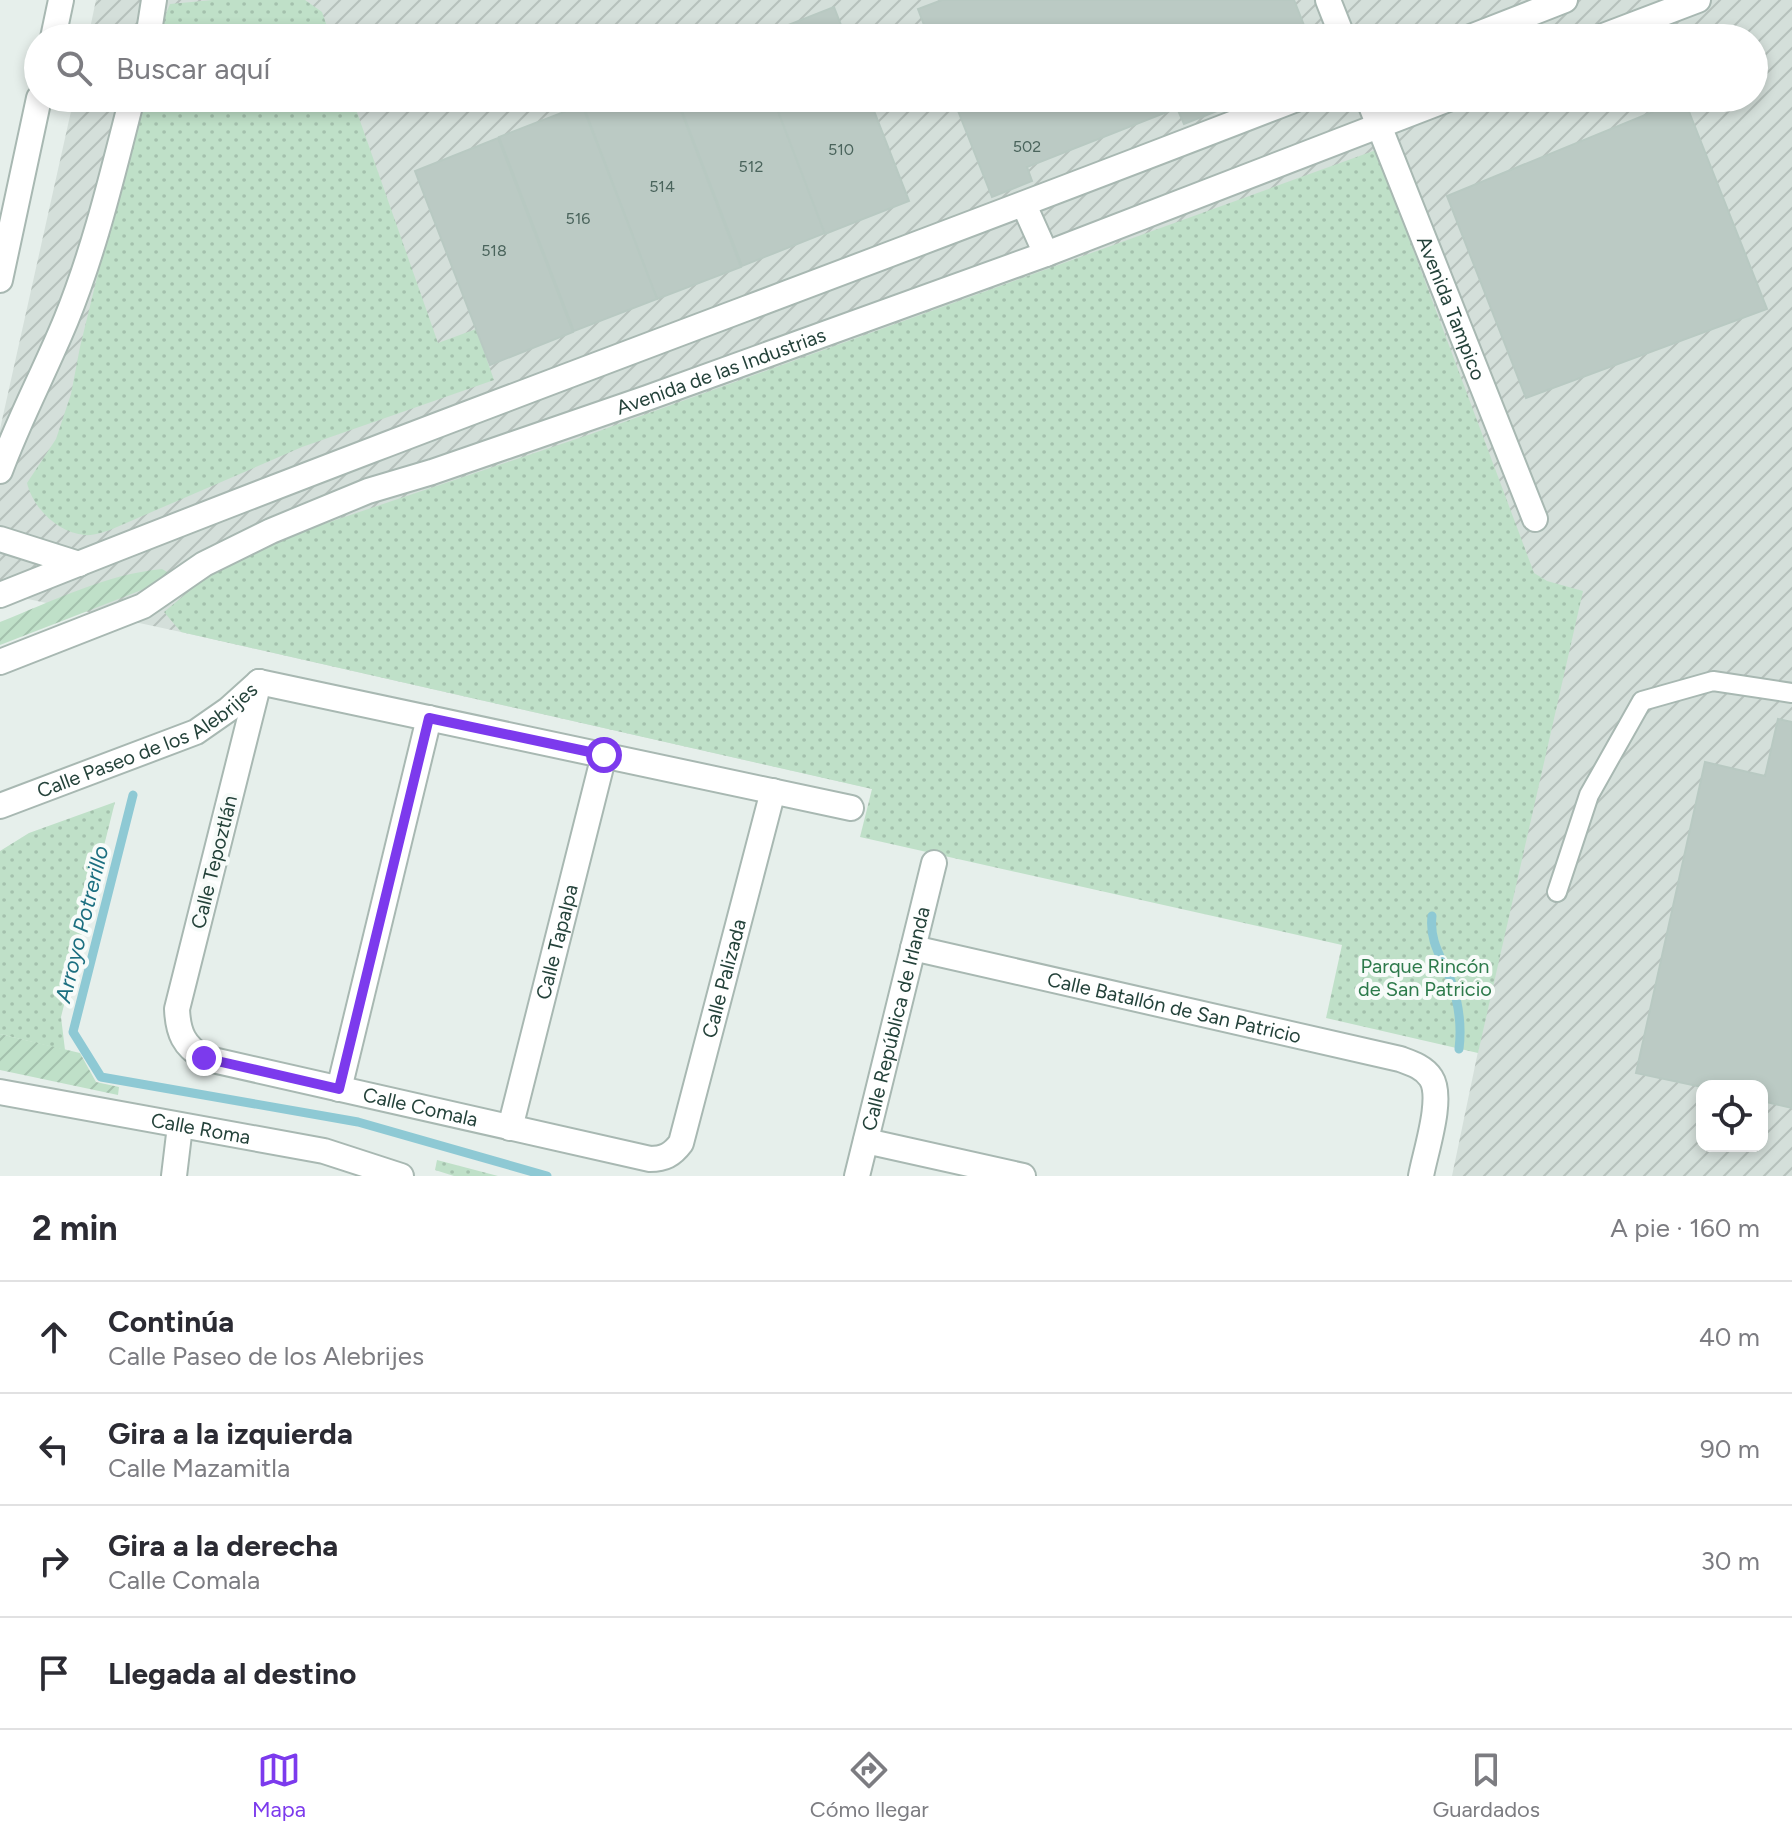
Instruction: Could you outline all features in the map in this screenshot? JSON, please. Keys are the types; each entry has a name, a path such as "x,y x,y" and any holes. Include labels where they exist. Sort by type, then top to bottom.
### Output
{"street":[{"path":"56,24 61,0"},
{"path":"150,24 154,0"},
{"path":"1328,0 1337,24"},
{"path":"1504,24 1565,0"},
{"path":"1635,24 1698,0"},
{"path":"0,280 36,112"},
{"path":"0,471 13,435 67,317 110,182 128,112"},
{"path":"0,595 257,493 1263,112"},
{"name":"Avenida Tampico","path":"1373,112 1535,519"},
{"name":"Avenida de las Industrias","path":"0,662 143,606 204,564 271,531 368,491 647,398 1046,254 1416,112"},
{"path":"1024,205 1046,254"},
{"path":"257,493 271,531"},
{"path":"0,539 79,564"},
{"name":"Calle Paseo de los Alebrijes","path":"2,807 196,732 229,709 259,682 851,808"},
{"name":"Calle Tepoztlán","path":"184,1042 177,1023 177,1009 259,682"},
{"path":"339,1089 429,718"},
{"name":"Calle Tapalpa","path":"510,1128 604,755"},
{"name":"Calle Palizada","path":"663,1159 681,1143 773,791"},
{"name":"Calle República de Irlanda","path":"857,1176 934,863"},
{"name":"Calle Batallón de San Patricio","path":"913,948 1400,1059 1419,1066 1431,1077 1436,1091 1421,1176"},
{"name":"Calle Comala","path":"184,1042 204,1058 650,1159 663,1159"},
{"name":"Calle Roma","path":"0,1092 324,1151 358,1169 401,1176"},
{"path":"174,1176 180,1126"},
{"path":"866,1141 1023,1176"}],"lane":[{"path":"1557,892 1589,795 1642,701 1713,681 1792,693"}],"shaded area":[{"path":"96,0 1792,0 1792,1176 1452,1176 1503,932 0,593 0,429 71,112 1768,112 1768,24 91,24"}],"green space":[{"path":"213,0 305,0 322,12 326,24 162,24 170,4"},
{"path":"138,112 357,112 438,343 476,329 494,380 302,447 110,530 85,535 65,530 48,518 35,501 27,483 56,439 71,394"},
{"name":"Parque Rincón de San Patricio","path":"1376,150 1534,573 1547,581 1583,591 1478,1053 1326,1018 1342,945 860,837 872,789 181,632 164,612 215,570 291,535 591,434"},
{"path":"162,569 167,572 166,575 152,586 0,645 0,622 100,583"},
{"path":"115,802 61,1017 65,1050 0,1034 0,851 29,833"},
{"path":"0,1034 80,1053 96,1082 119,1087 118,1095 0,1070"},
{"path":"437,1160 498,1176 454,1176 435,1170"}],"building":[{"path":"942,0 1294,0 1303,24 924,24 918,9"},
{"path":"834,7 841,24 791,24"},
{"path":"564,112 585,112 657,299 574,331 499,137"},
{"path":"586,112 681,112 741,267 657,299"},
{"path":"682,112 778,112 825,233 742,266"},
{"path":"778,112 874,112 909,201 825,234"},
{"path":"959,112 1167,112 1027,167 1032,181 992,197"},
{"path":"1179,112 1214,112 1184,124"},
{"path":"1652,112 1689,112 1767,309 1526,398 1447,196"},
{"path":"498,138 573,332 490,365 415,171"},
{"path":"1778,719 1792,722 1792,1108 1768,1102 1768,1080 1696,1080 1696,1086 1636,1073 1705,762 1765,776"}],"waterway":[{"name":"Arroyo Potrerillo","path":"133,795 73,1032 101,1077 358,1122 547,1176"},
{"path":"1432,916 1434,942 1458,1006 1459,1049"}],"route":[{"path":"204,1058 339,1089 429,718 604,755"}]}
